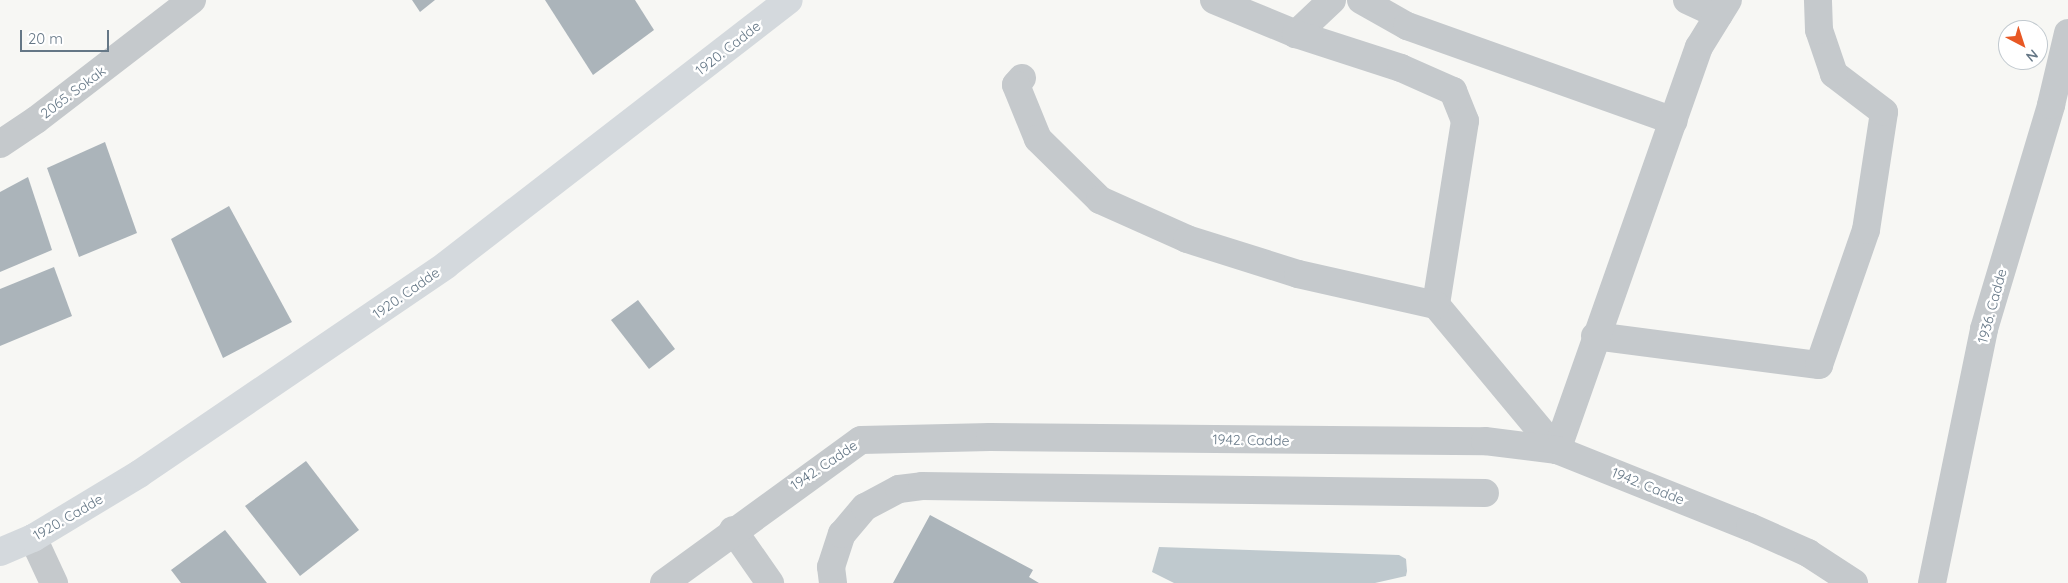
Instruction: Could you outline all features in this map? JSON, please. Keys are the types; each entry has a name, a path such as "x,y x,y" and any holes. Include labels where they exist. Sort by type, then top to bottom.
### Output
{"main road":[{"name":"1920. Cadde","path":"1,549 33,538 139,474 446,265 788,0"}],"street":[{"name":"2065. Sokak","path":"0,144 50,109 192,0"},
{"path":"1214,0 1296,34 1401,68 1453,91 1465,121 1436,305"},
{"path":"1296,34 1332,0"},
{"path":"1361,0 1407,26 1674,121"},
{"path":"1557,450 1595,336 1674,121 1699,47 1723,8 1687,0"},
{"path":"1595,336 1819,365 1866,230 1884,112 1834,74 1819,30 1818,0"},
{"name":"1936. Cadde","path":"1932,583 1984,329 2059,108 2068,32"},
{"path":"1022,78 1016,85 1038,139 1100,200 1187,239 1289,272 1436,305 1557,450"},
{"name":"1942. Cadde","path":"664,583 733,530 861,440 990,437 1485,441 1557,450 1750,527 1808,553 1854,583"},
{"path":"833,583 831,567 842,534 865,507 899,489 922,486 1485,493"},
{"path":"733,530 770,583"},
{"path":"33,538 54,583"}],"shaded area":[{"path":"1159,547 1399,555 1406,559 1407,571 1406,576 1375,583 1174,583 1152,572"}],"building":[{"path":"412,0 435,0 420,12"},
{"path":"545,0 635,0 654,30 593,75"},
{"path":"105,142 137,233 79,257 47,168"},
{"path":"28,177 52,250 0,272 0,192"},
{"path":"229,206 292,322 223,358 171,239"},
{"path":"54,267 72,316 0,346 0,289"},
{"path":"638,300 675,349 649,369 611,320"},
{"path":"306,461 359,530 300,576 245,506"},
{"path":"930,515 1033,570 1029,577 1039,583 893,583"},
{"path":"225,530 267,583 181,583 171,570"}]}
